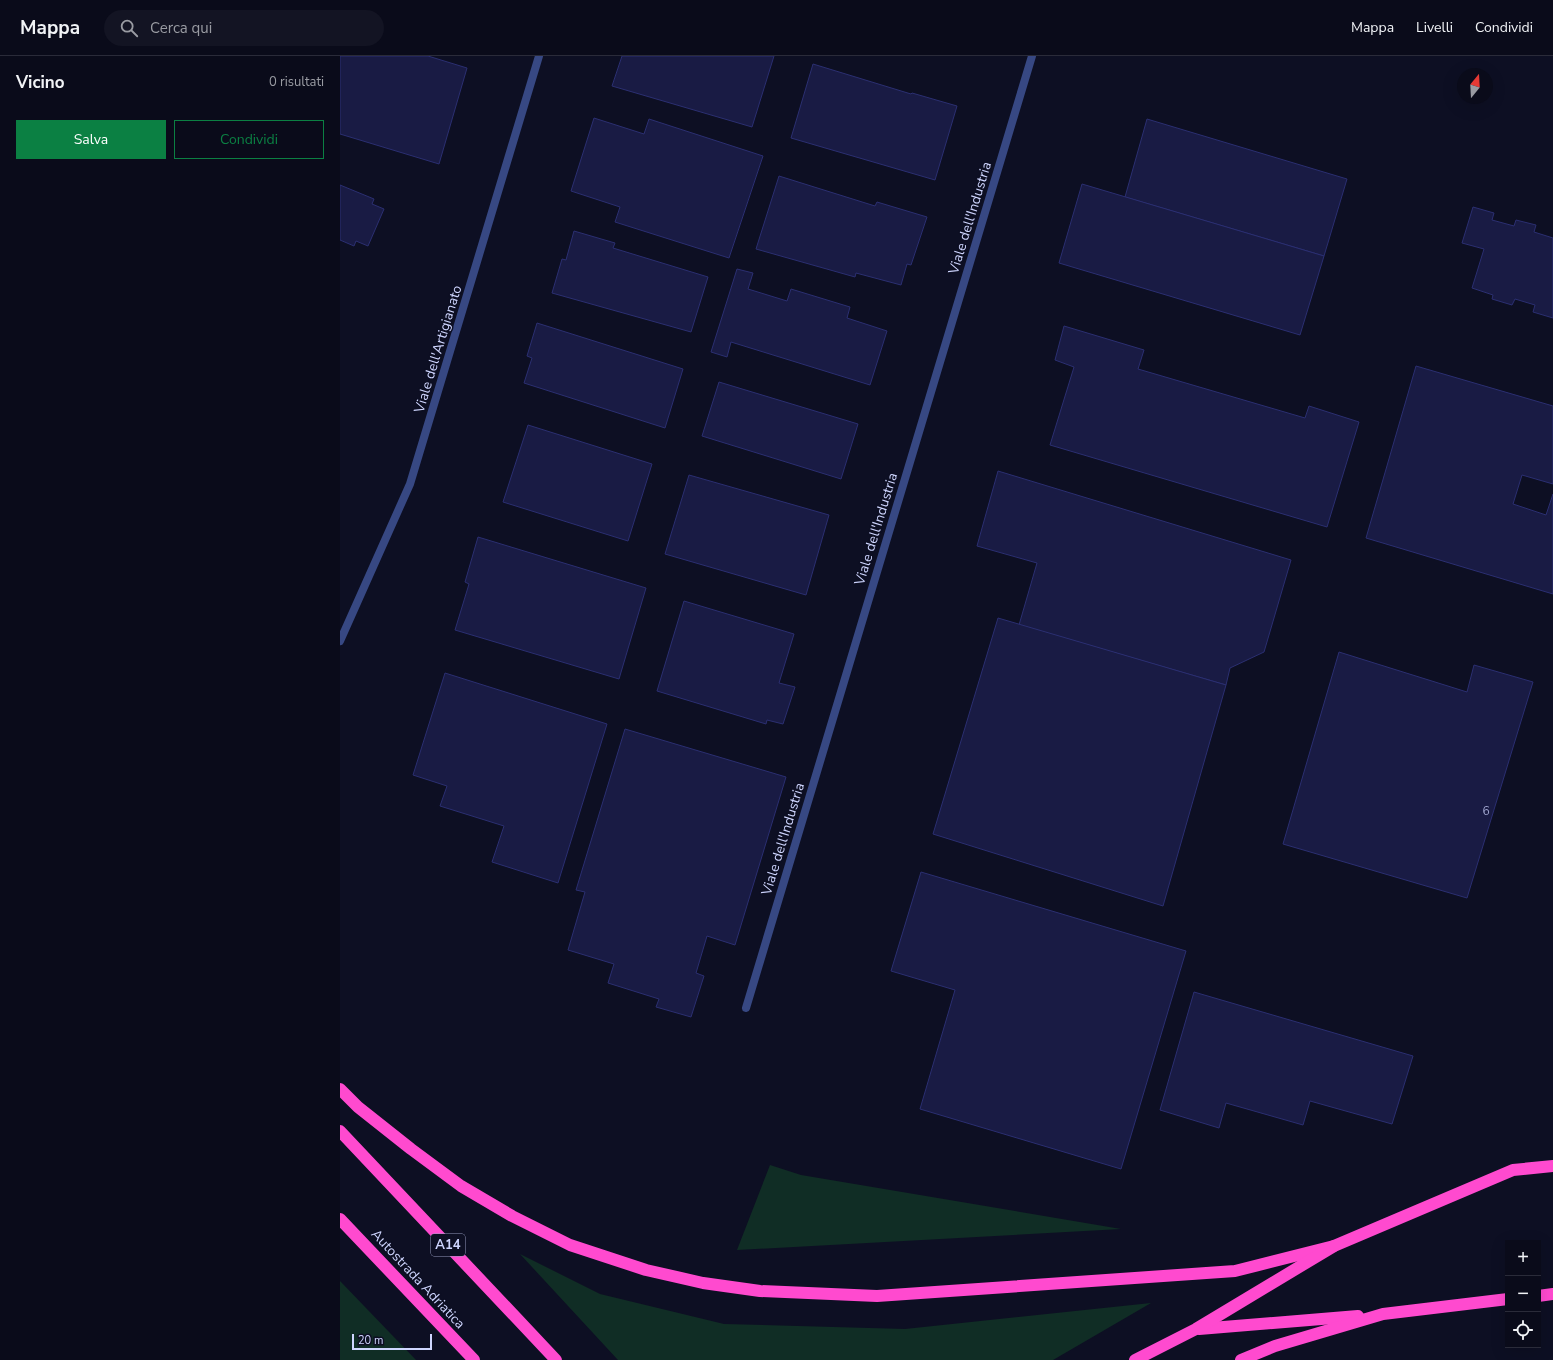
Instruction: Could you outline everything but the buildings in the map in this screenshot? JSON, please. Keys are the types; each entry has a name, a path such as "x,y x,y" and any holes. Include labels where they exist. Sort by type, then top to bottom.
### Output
{"highway":[{"path":"340,1089 358,1107 410,1149 462,1186 512,1216 570,1245 646,1270 703,1283 760,1291 877,1296 1235,1271 1334,1246"},
{"name":"A14","path":"340,1131 556,1360"},
{"path":"1135,1360 1196,1329 1334,1246 1513,1170 1553,1166"},
{"name":"Autostrada Adriatica","path":"340,1219 474,1360"},
{"path":"1541,1296 1553,1294"},
{"path":"1196,1329 1383,1314 1505,1299"},
{"path":"1241,1360 1275,1346 1383,1314"}],"street":[{"name":"Viale dell'Artigianato","path":"340,641 410,484 539,56"},
{"name":"Viale dell'Industria","path":"746,1008 1032,56"}],"green space":[{"path":"770,1165 801,1175 1121,1229 737,1250"},
{"path":"520,1254 600,1294 724,1324 905,1329 1151,1303 1053,1360 618,1360"},
{"path":"340,1281 416,1360 340,1360"}]}
